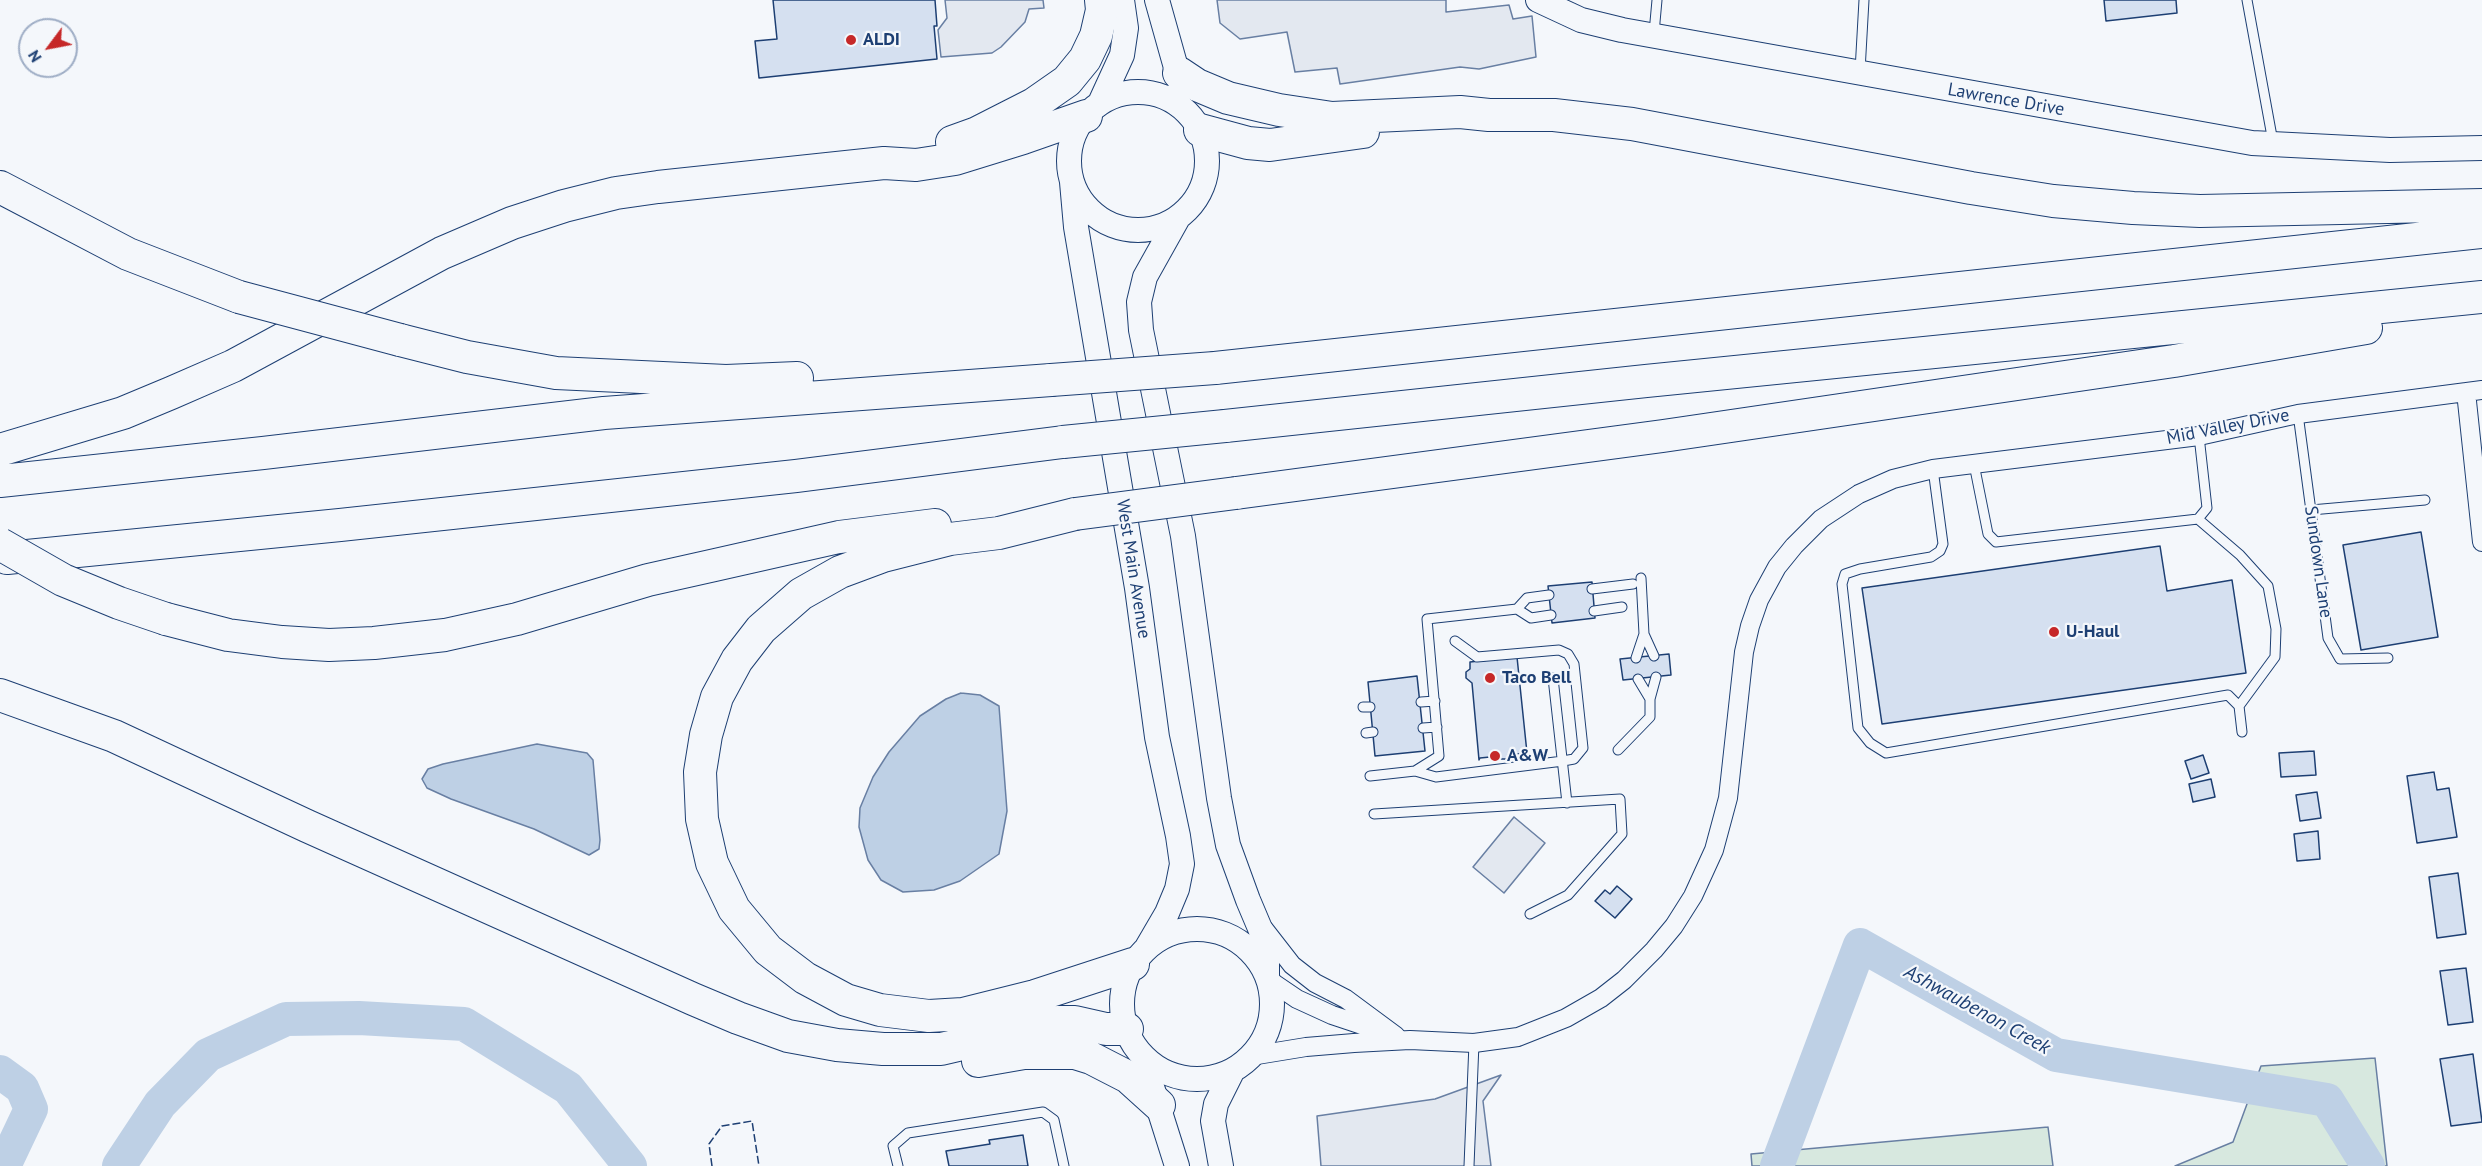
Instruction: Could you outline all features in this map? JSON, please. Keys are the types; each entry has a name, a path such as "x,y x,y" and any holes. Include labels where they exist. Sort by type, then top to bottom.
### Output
{"highway":[{"path":"885,163 914,150 935,147 977,133 1035,104 1067,81 1085,59 1095,36 1102,10 1101,0"},
{"path":"1179,73 1197,85 1228,98 1279,110 1332,118 1460,112 1489,115 1554,115 1632,124 1971,188 2076,203 2200,211 2482,205"},
{"path":"0,450 123,413 192,384 233,366 442,253 512,223 564,206 616,193 658,187 885,163 916,165 955,159 1023,138 1093,110"},
{"path":"1195,123 1248,143 1270,145 1462,121 1489,115"},
{"path":"0,188 128,254 239,297 467,357 556,373 643,379 726,381 963,368 999,371 1051,380"},
{"path":"0,481 604,413 1215,368 2482,232"},
{"path":"0,559 352,524 772,478 1063,442 2482,297"},
{"path":"0,544 63,580 166,619 228,635 293,643 374,643 445,635 517,619 648,580 839,537 992,518 1075,514 1663,436 2162,363 2482,308"},
{"path":"1075,514 999,533 950,539 883,556 840,572 801,594 760,629 737,660 717,697 706,735 700,772 702,819 712,863 734,909 768,950 805,978 846,1000 880,1011 929,1016 963,1014 1035,996 1139,957"},
{"path":"0,695 114,736 307,826 738,1018 788,1036 837,1045 883,1049 941,1048 1057,1022 1075,1022 1129,1034"},
{"path":"883,1049 939,1063 973,1062 1024,1053 1075,1053 1091,1058 1128,1077 1159,1105"}],"main road":[{"path":"1122,0 1126,28 1122,55 1093,110 1074,136 1070,159 1072,182 1082,201 1097,217 1116,227 1138,231 1159,228 1178,218"},
{"path":"1157,0 1195,123 1206,149 1207,168 1202,188 1192,204 1178,218 1145,277 1139,302 1141,330 1183,536 1219,798 1228,845 1267,945 1268,977 1272,1000 1271,1021 1263,1040 1242,1063 1216,1104 1213,1121 1221,1166"},
{"name":"Lawrence Drive","path":"1543,1 1581,20 1654,36 2252,143 2390,150 2482,148"},
{"path":"1093,110 1119,95 1138,92 1158,95 1176,103 1195,123"},
{"name":"West Main Avenue","path":"1072,182 1076,228 1137,588 1158,737 1179,836 1182,864 1177,889 1167,913 1139,957"},
{"path":"1177,1166 1159,1105 1129,1034 1122,1007 1124,985 1139,957 1165,935 1189,928 1213,930 1235,939 1254,954 1268,977"},
{"path":"1129,1034 1145,1057 1164,1071 1187,1078 1211,1078 1242,1063"}],"street":[{"path":"2474,391 2482,542"},
{"name":"Mid Valley Drive","path":"1403,1038 1474,1042 1518,1037 1566,1018 1600,998 1624,980 1665,938 1693,896 1709,861 1721,826 1730,783 1744,652 1754,612 1768,583 1794,546 1813,526 1839,506 1880,484 1933,469 2199,436 2298,414 2474,391"},
{"path":"1257,920 1292,964 1315,983 1346,999 1403,1038"},
{"path":"1268,977 1297,999 1332,1015 1403,1038"},
{"path":"1242,1063 1306,1047 1403,1038"}],"lane":[{"path":"1654,36 1657,0"},
{"path":"1860,73 1864,0"},
{"path":"2247,0 2274,144"},
{"name":"Sundown Lane","path":"2298,414 2328,638 2340,659 2388,658"},
{"path":"1974,464 1988,534 1995,542 2198,519 2207,508 2199,436"},
{"path":"1933,469 1943,544 1940,551 1931,557 1860,569 1845,574 1842,584 1858,728 1870,743 1886,753 2228,695 2239,706 2242,732"},
{"path":"2311,510 2425,500"},
{"path":"2198,519 2240,555 2268,586 2276,629 2275,657 2239,706"},
{"path":"1592,589 1637,581 1644,634 1654,656"},
{"path":"1517,609 1527,598 1549,595"},
{"path":"1594,611 1622,607"},
{"path":"1415,771 1439,756 1427,620 1517,609 1532,618 1551,615"},
{"path":"1635,658 1644,634"},
{"path":"1370,776 1415,771 1436,777 1563,762 1574,759 1583,748 1574,664 1568,654 1559,650 1477,657 1455,641"},
{"path":"1618,750 1650,717 1650,699 1656,677"},
{"path":"1553,678 1567,803"},
{"path":"1638,679 1650,699"},
{"path":"1420,702 1435,700"},
{"path":"1423,728 1437,727"},
{"path":"1374,814 1620,800 1622,834 1568,895 1530,914"},
{"path":"1469,1166 1474,1042"},
{"path":"898,1166 893,1146 908,1133 1043,1112 1054,1120 1064,1166"}],"shaded area":[{"path":"945,0 1043,0 1044,8 1029,9 1025,22 992,53 941,57 938,30 947,18"},
{"path":"1217,0 1446,0 1446,12 1509,5 1513,19 1532,16 1536,57 1479,69 1460,67 1340,84 1337,68 1295,72 1287,32 1240,39 1220,23"},
{"path":"1514,817 1545,843 1504,893 1473,867"},
{"path":"2375,1058 2387,1166 2175,1166 2233,1142 2261,1066"},
{"path":"1501,1075 1483,1101 1491,1166 1321,1166 1317,1116 1435,1099"},
{"path":"2048,1127 2053,1166 1752,1166 1751,1154"}],"water":[{"path":"961,693 980,695 999,706 1007,811 999,854 960,881 934,890 903,892 881,880 868,860 859,827 860,808 873,777 889,752 920,716 946,699"},
{"path":"537,744 587,753 593,760 600,840 599,849 589,855 534,829 451,799 427,788 422,779 428,769 443,764"}],"building":[{"name":"ALDI","path":"773,0 935,0 937,26 934,26 937,59 759,78 755,41 777,39"},
{"path":"2104,0 2176,0 2177,13 2106,21"},
{"path":"2421,532 2438,637 2361,650 2343,545"},
{"name":"U-Haul","path":"2160,546 2167,591 2232,580 2246,673 1882,724 1862,588"},
{"path":"1592,582 1595,618 1552,623 1548,586"},
{"path":"1669,654 1671,675 1623,680 1620,659"},
{"path":"1517,657 1527,753 1508,755 1509,759 1500,759 1500,756 1479,760 1472,683 1466,678 1466,672 1470,669 1470,662"},
{"path":"1417,676 1425,751 1375,756 1368,682"},
{"path":"2314,751 2316,775 2281,777 2279,753"},
{"path":"2203,755 2209,773 2191,779 2185,761"},
{"path":"2434,772 2437,790 2449,788 2457,837 2417,843 2407,776"},
{"path":"2211,779 2215,797 2193,802 2189,784"},
{"path":"2317,792 2321,818 2300,821 2296,795"},
{"path":"2318,831 2320,859 2297,861 2294,834"},
{"path":"2458,873 2466,934 2437,938 2429,877"},
{"path":"1617,886 1632,899 1615,918 1595,901 1605,890 1610,894"},
{"path":"2466,968 2473,1022 2448,1025 2440,971"},
{"path":"2473,1054 2482,1122 2451,1126 2440,1059"},
{"path":"1023,1135 1028,1166 949,1166 946,1151 990,1144 989,1140"}],"waterway":[{"name":"Ashwaubenon Creek","path":"1777,1166 1860,945 2056,1055 2327,1100 2368,1166"},
{"name":"Ashwaubenon Creek","path":"119,1166 160,1104 208,1055 286,1019 359,1018 464,1024 568,1088 630,1166"},
{"name":"Ashwaubenon Creek","path":"0,1072 22,1088 31,1109 4,1166"}],"fence":[{"path":"712,1166 709,1144 722,1126 752,1121 759,1166"}],"place":[{"name":"ALDI","path":"851,40"},
{"name":"U-Haul","path":"2054,632"},
{"name":"Taco Bell","path":"1490,678"},
{"name":"A&W","path":"1495,756"}]}
